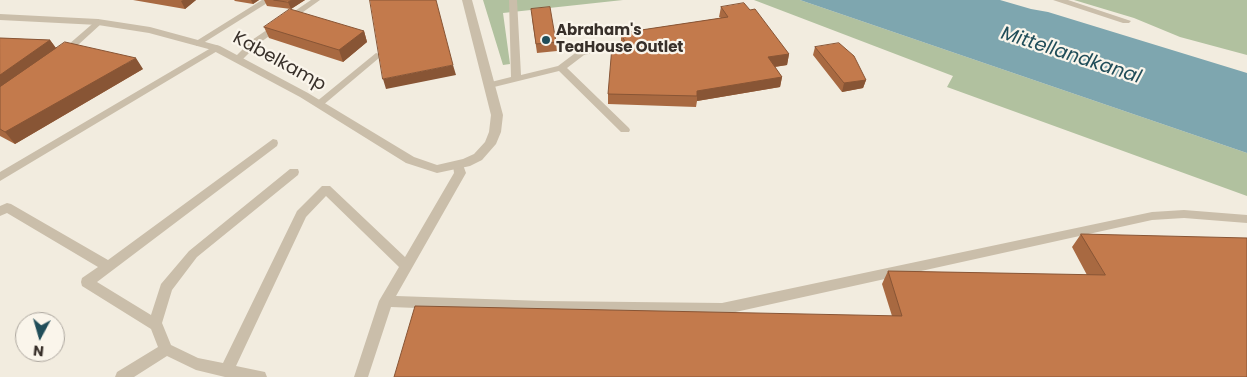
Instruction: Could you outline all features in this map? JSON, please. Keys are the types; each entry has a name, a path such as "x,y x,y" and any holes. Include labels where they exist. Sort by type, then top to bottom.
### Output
{"street":[{"path":"467,0 490,85"},
{"path":"1058,0 1126,21"},
{"name":"Kabelkamp","path":"0,17 98,22 150,30 216,48 319,104 410,160 437,169 466,164 478,156 490,144 495,132 497,115 490,85"}],"lane":[{"path":"198,43 268,0"},
{"path":"238,59 255,42 316,0"},
{"path":"513,0 516,80"},
{"path":"56,59 98,22"},
{"path":"490,85 562,68 580,53 615,46"},
{"path":"0,177 216,48"},
{"path":"319,104 376,56"},
{"path":"562,68 625,130"},
{"path":"260,377 196,364 166,349 155,325 87,282 273,143"},
{"path":"361,377 386,301 460,173 458,165"},
{"path":"155,325 166,288 193,254 294,172"},
{"path":"226,371 301,214 326,189 406,266"},
{"path":"0,212 7,207 108,266"},
{"path":"386,301 544,307 722,309 1152,216 1184,214 1247,218"},
{"path":"122,377 166,349"}],"green space":[{"path":"483,0 623,0 503,13 510,64 503,65"},
{"path":"754,0 800,0 1247,153 1247,196 947,87 953,76"},
{"path":"1074,0 1247,0 1247,55 1180,37 1134,18"}],"water":[{"name":"Mittellandkanal","path":"800,0 1000,0 1048,12 1247,73 1247,153"}],"building":[{"path":"274,0 292,0 288,2"},
{"path":"370,0 436,0 453,65 383,79"},
{"path":"744,3 750,10 755,9 789,54 768,57 782,77 697,91 697,96 608,94 612,46 626,44 621,33 728,17 721,7"},
{"path":"550,7 556,42 536,44 531,9"},
{"path":"290,9 364,31 339,50 264,27"},
{"path":"0,38 50,40 0,75"},
{"path":"65,42 136,58 5,132 0,129 0,87"},
{"path":"839,43 854,56 866,80 844,83 815,47"},
{"path":"1081,234 1247,238 1247,377 394,377 415,306 902,316 888,271 1105,275"}],"place":[{"name":"Abraham's TeaHouse Outlet","path":"546,40"}]}
